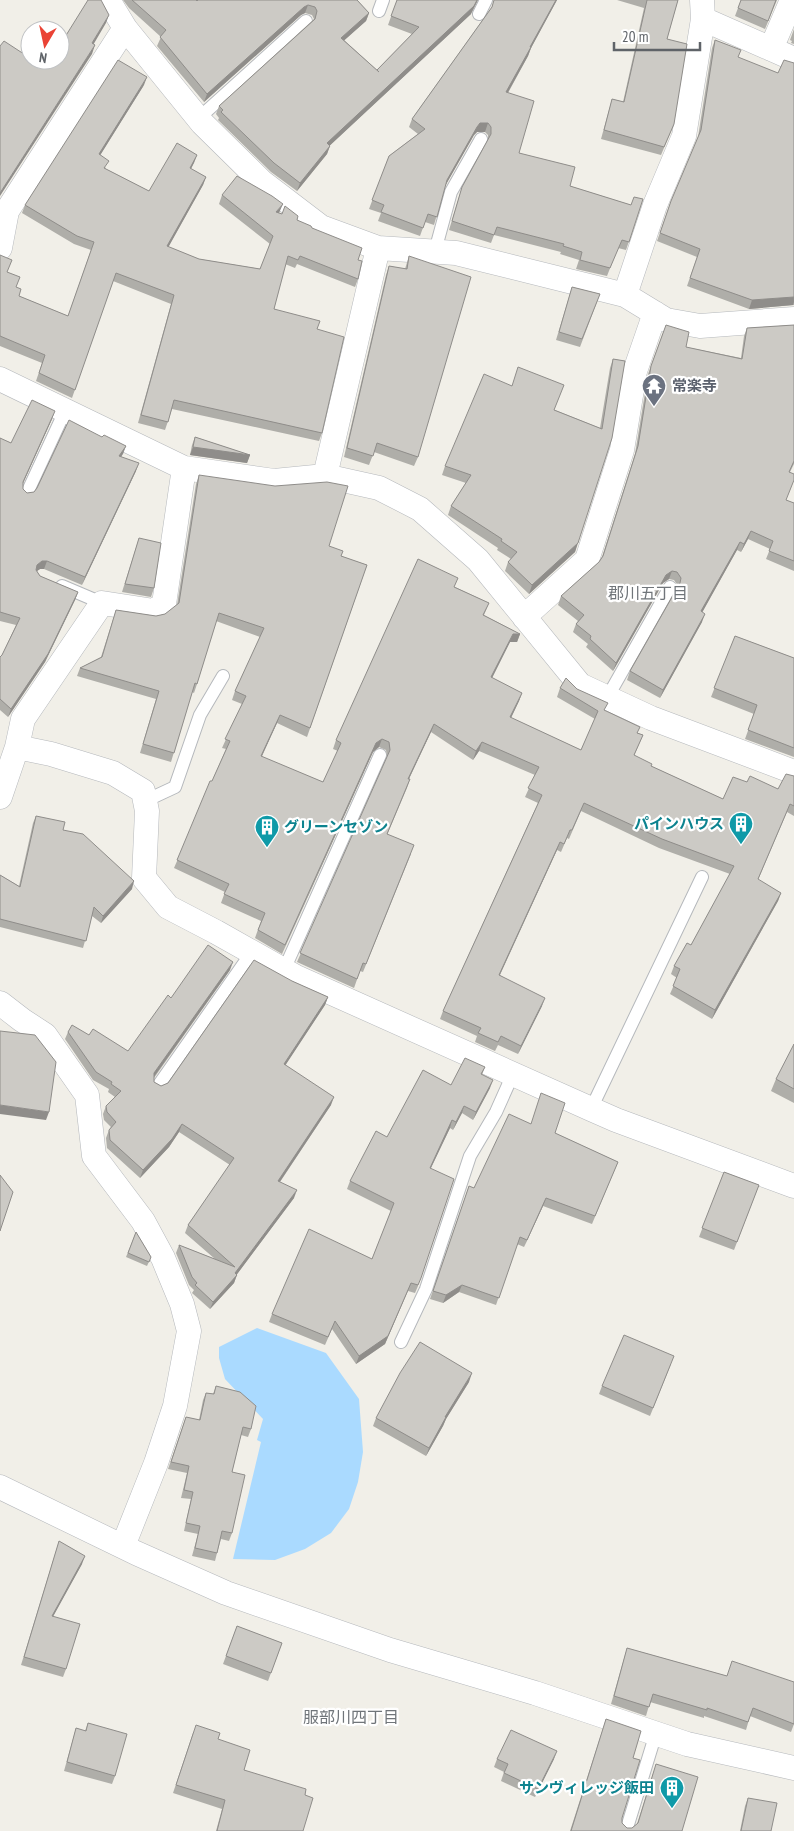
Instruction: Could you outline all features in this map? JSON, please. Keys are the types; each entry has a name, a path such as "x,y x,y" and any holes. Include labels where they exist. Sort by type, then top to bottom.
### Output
{"street":[{"path":"108,0 125,28 199,118 262,182 321,227 378,248 456,252 624,295 666,320 700,326 794,319"},
{"path":"771,49 792,0"},
{"path":"624,295 655,205 684,136 702,9 771,49 794,59"},
{"path":"0,248 7,211 125,28"},
{"path":"325,476 378,248"},
{"path":"524,616 587,560 622,450 636,371 656,313"},
{"path":"0,379 184,468 274,480 325,476 379,488 420,509 478,560 580,685 651,718 794,772"},
{"path":"0,797 17,747 23,720 102,603 154,611 164,604 184,468"},
{"path":"17,747 50,754 113,773 143,792 147,811 144,878 168,907 284,970 591,1109 794,1186"},
{"path":"0,1003 45,1035 87,1094 94,1156 144,1221 163,1258 182,1304 189,1331 175,1406 156,1463 123,1546"},
{"path":"0,1487 226,1593 390,1650 535,1693 688,1744 794,1768"}],"lane":[{"path":"479,14 486,0"},
{"path":"199,118 306,21"},
{"path":"434,251 451,192 481,139"},
{"path":"27,493 66,411"},
{"path":"50,581 102,603"},
{"path":"607,698 670,587"},
{"path":"145,801 175,787 200,715 223,676"},
{"path":"284,970 380,755"},
{"path":"591,1109 702,877"},
{"path":"158,1086 252,952"},
{"path":"401,1342 426,1289 470,1156 496,1112 513,1074"},
{"path":"626,1831 656,1733"}],"water":[{"path":"257,1328 326,1353 359,1399 363,1452 358,1482 349,1509 331,1533 305,1549 275,1560 233,1559 261,1442 257,1440 263,1419 225,1379 219,1358 219,1347"}],"building":[{"path":"88,0 101,0 109,15 92,43 95,45 0,193 0,46 4,41 20,51 20,70 70,70 70,29"},
{"path":"132,0 357,0 369,13 341,38 379,72 377,70 419,27 391,16 397,0 477,0 474,6 327,143 330,146 300,183 274,163 221,112 223,110 219,106 315,19 317,11 315,7 308,5 304,7 207,94 160,37 166,30"},
{"path":"494,0 556,0 506,92 534,101 519,153 575,167 570,186 631,205 634,197 643,199 629,242 622,240 610,268 580,260 582,252 563,246 564,244 497,227 494,235 452,221 462,187 491,134 491,127 488,123 480,123 477,127 447,180 437,217 428,214 423,228 381,212 384,205 372,200 389,156 425,129 412,119 492,7"},
{"path":"647,0 678,0 667,39 687,44 674,124 664,147 604,130 612,99 624,102"},
{"path":"741,0 776,0 768,21 738,8"},
{"path":"715,40 741,50 738,57 778,73 784,60 794,63 794,297 752,300 690,278 700,249 660,233 671,201 701,130"},
{"path":"118,60 147,77 99,154 109,161 104,168 149,191 177,143 197,155 190,168 206,177 167,246 199,259 260,269 273,236 222,195 237,176 283,204 276,212 282,214 285,206 298,216 297,220 362,248 358,260 362,261 358,279 300,256 298,260 288,256 274,309 320,321 317,329 344,337 322,433 174,400 168,422 141,415 174,295 116,273 75,390 39,373 45,355 0,336 0,255 12,260 7,272 20,277 16,287 21,289 19,296 68,316 94,242 77,236 25,205"},
{"path":"409,256 471,277 418,457 377,443 373,456 347,448 389,266 407,269"},
{"path":"572,287 600,294 582,339 559,332"},
{"path":"666,325 689,332 686,347 742,359 747,328 794,325 794,461 789,472 794,474 794,480 786,500 794,503 794,561 769,551 773,541 751,531 744,544 740,542 701,611 705,614 663,690 630,671 680,583 681,578 677,572 672,571 666,575 616,663 590,639 591,636 576,624 584,615 561,596 599,562 603,556 638,446 651,366"},
{"path":"613,359 625,361 612,438 578,543 532,585 508,562 517,552 501,541 502,539 451,506 471,475 445,466 484,374 512,386 518,367 564,385 554,410 602,429"},
{"path":"32,400 55,411 23,482 23,489 27,493 34,492 37,488 69,420 102,437 104,435 126,446 119,456 139,463 85,577 47,561 42,561 37,565 36,570 40,576 78,592 48,654 11,709 0,699 0,657 20,618 0,612 0,438 11,443"},
{"path":"195,437 250,455 193,447"},
{"path":"199,475 275,486 327,482 348,486 329,546 343,551 341,556 367,565 310,728 280,715 261,756 323,782 341,743 336,740 418,559 458,578 454,587 489,603 483,615 520,634 513,634 491,677 522,693 510,717 581,750 598,711 560,688 566,678 577,689 608,703 604,710 640,727 637,733 643,735 634,755 652,764 651,766 723,799 733,777 747,782 750,776 778,789 786,774 794,776 794,806 790,804 758,879 781,893 715,1010 673,986 680,969 674,966 687,943 691,945 734,866 662,839 584,803 564,844 560,842 499,975 545,998 521,1046 501,1036 498,1042 478,1033 481,1028 443,1011 542,795 528,788 539,767 482,742 476,751 434,724 408,779 410,779 387,834 414,845 366,964 363,963 357,979 300,953 390,750 389,742 382,739 376,743 285,945 258,930 265,913 224,894 229,884 177,860 210,781 212,781 230,741 225,739 246,696 235,691 264,628 219,613 174,753 143,744 159,691 80,668 102,657 116,610 156,616 165,614 179,603"},
{"path":"139,538 161,543 154,588 125,584"},
{"path":"735,636 794,658 794,748 748,730 757,705 714,688"},
{"path":"36,816 65,822 63,830 83,834 134,881 103,916 94,907 86,941 0,919 0,875 20,887"},
{"path":"208,945 233,962 154,1073 154,1082 161,1086 168,1083 254,960 292,981 328,997 284,1064 334,1097 278,1181 297,1190 235,1273 237,1275 213,1302 195,1285 197,1283 192,1277 179,1245 235,1267 188,1225 234,1158 182,1124 172,1139 143,1170 110,1140 109,1130 116,1122 107,1112 106,1106 121,1091 111,1084 112,1082 96,1072 68,1032 72,1025 89,1035 93,1029 128,1051 168,995 171,998"},
{"path":"0,1031 35,1035 56,1062 49,1112 0,1105"},
{"path":"794,1044 794,1089 776,1079"},
{"path":"465,1058 485,1067 481,1074 493,1080 476,1112 464,1106 456,1122 452,1120 430,1168 454,1179 421,1278 418,1285 411,1283 388,1336 359,1356 335,1321 328,1337 272,1314 309,1229 372,1259 394,1203 350,1181 376,1131 387,1137 423,1070 451,1085"},
{"path":"541,1093 565,1103 555,1133 618,1162 595,1216 546,1198 527,1240 520,1237 499,1298 462,1285 446,1295 433,1291 469,1186 474,1188 509,1114 531,1124"},
{"path":"724,1172 759,1185 737,1242 702,1228"},
{"path":"0,1175 13,1192 0,1231"},
{"path":"136,1232 151,1257 149,1262 128,1253"},
{"path":"624,1335 674,1356 653,1408 602,1386"},
{"path":"420,1342 472,1373 445,1417 429,1448 376,1418 400,1373"},
{"path":"216,1386 240,1392 256,1406 251,1429 243,1427 232,1472 245,1475 232,1533 222,1531 217,1553 195,1548 200,1526 186,1523 193,1492 184,1490 189,1466 171,1462 186,1417 200,1420 206,1393 214,1394"},
{"path":"59,1541 85,1556 52,1616 80,1624 66,1669 24,1657"},
{"path":"237,1626 282,1643 271,1673 226,1656"},
{"path":"627,1648 727,1676 732,1661 794,1682 794,1724 753,1708 748,1722 707,1708 707,1710 653,1694 649,1707 614,1696"},
{"path":"606,1719 641,1731 633,1758 640,1760 622,1823 627,1828 632,1828 638,1823 656,1764 698,1777 682,1831 571,1831"},
{"path":"88,1723 127,1734 115,1776 67,1762 76,1728 86,1731"},
{"path":"196,1725 220,1733 218,1739 250,1750 244,1770 306,1789 305,1795 313,1798 303,1831 217,1831 225,1800 176,1785"},
{"path":"511,1730 557,1751 538,1789 504,1773 508,1764 497,1759"},
{"path":"748,1798 777,1803 771,1831 741,1831"}],"place":[{"name":"常楽寺","path":"654,407"},
{"name":"パインハウス","path":"741,845"},
{"name":"グリーンセゾン","path":"267,848"},
{"name":"サンヴィレッジ飯田","path":"672,1809"}],"district":[{"name":"郡川五丁目","path":"648,593"},
{"name":"服部川四丁目","path":"351,1717"}]}
